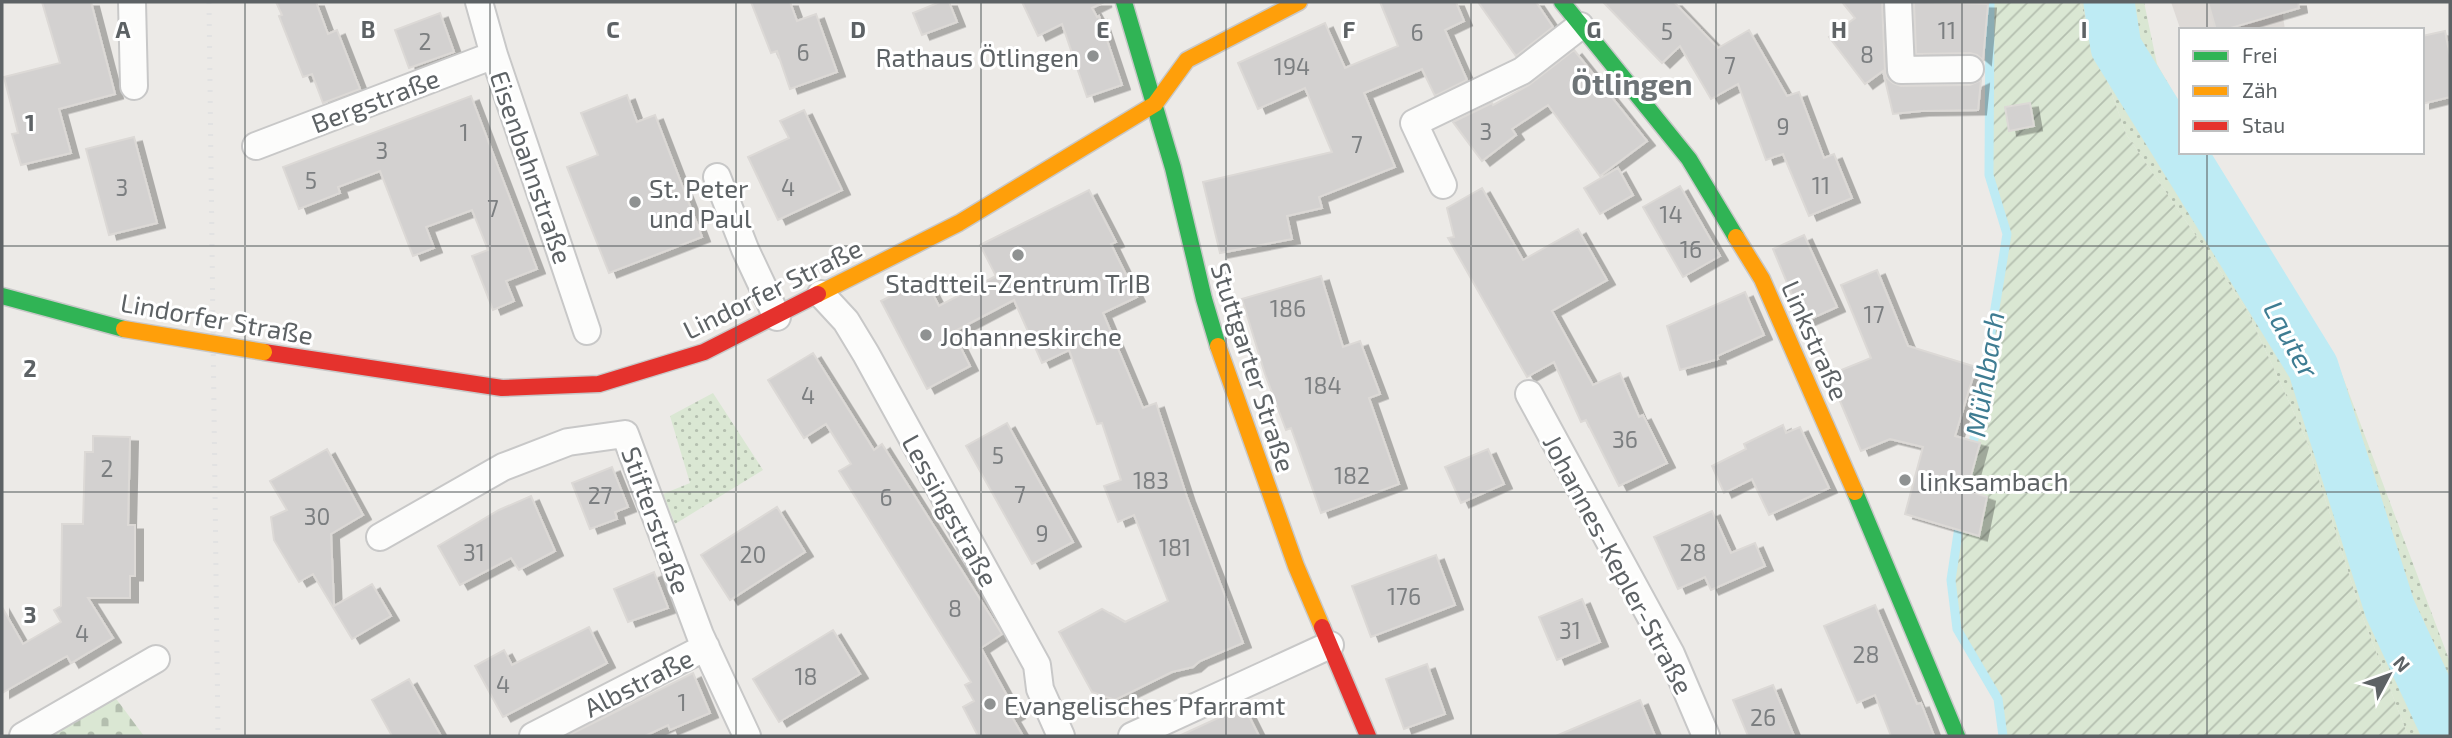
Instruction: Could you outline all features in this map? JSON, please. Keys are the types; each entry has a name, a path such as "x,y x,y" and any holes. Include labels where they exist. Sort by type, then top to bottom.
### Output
{"street":[{"path":"132,2 135,86"},
{"name":"Eisenbahnstraße","path":"479,2 494,55 587,331"},
{"name":"Stuttgarter Straße","path":"1124,2 1173,168 1204,299 1227,374 1285,538 1368,736"},
{"path":"1155,104 1187,60 1299,2"},
{"name":"Linkstraße","path":"1562,2 1689,159 1762,279 1885,559 1958,736"},
{"path":"1898,2 1901,70 1970,69"},
{"path":"1443,185 1413,123 1522,71 1580,26"},
{"name":"Bergstraße","path":"256,146 494,55"},
{"name":"Lindorfer Straße","path":"2,296 124,329 502,388 599,384 704,352 777,317 959,223 1155,104"},
{"path":"717,177 745,249 777,317"},
{"name":"Lessingstraße","path":"821,294 846,321 866,354 1037,665 1041,690 1061,736"},
{"name":"Johannes-Kepler-Straße","path":"1529,394 1671,654 1706,736"},
{"name":"Stifterstraße","path":"380,537 503,467 568,442 625,434 706,647 747,736"},
{"path":"1132,736 1329,645"},
{"name":"Albstraße","path":"533,736 706,647"},
{"path":"23,736 156,659"}],"shaded area":[{"path":"2171,2 2281,2 2285,28 2180,28"}],"green space":[{"path":"1990,2 2080,2 2126,134 2247,310 2306,439 2362,615 2408,736 2003,736 1998,699 1957,629 1951,580 2007,234 1989,175"},
{"path":"2080,2 2144,2 2157,64 2179,102 2179,154 2207,154 2230,196 2335,356 2450,662 2450,736 2408,736 2362,615 2306,439 2247,310 2126,134"},
{"path":"713,393 763,470 675,524 663,494 690,483 670,416"},
{"path":"108,688 144,736 23,736"}],"building":[{"path":"42,2 91,2 115,94 59,109 71,153 21,165 12,134 18,133 4,77 60,63"},
{"path":"276,2 316,2 328,34 337,30 360,89 323,103 312,74 303,77"},
{"path":"751,2 790,2 797,21 816,14 837,72 790,89 777,51 771,53"},
{"path":"940,2 949,2 957,22 922,35 913,13"},
{"name":"Rathaus Ötlingen","path":"1022,2 1104,2 1092,8 1097,17 1099,16 1122,85 1087,97 1062,24 1038,36"},
{"path":"1380,2 1456,2 1464,21 1445,30 1467,80 1435,96 1422,69 1364,93 1395,167 1319,197 1322,208 1287,216 1292,239 1220,253 1203,182 1332,152 1305,88 1258,109 1238,63 1325,23 1345,68 1398,46"},
{"path":"1478,2 1536,2 1553,27 1516,56"},
{"path":"1603,2 1674,2 1718,48 1749,30 1787,96 1799,92 1824,158 1834,154 1852,198 1809,216 1783,154 1766,160 1738,84 1711,99 1680,46 1662,63"},
{"path":"1842,2 1882,2 1885,71 1887,78 1893,83 1901,86 1970,85 1981,80 1978,110 1893,114 1883,71 1865,84 1829,37 1855,18"},
{"path":"1914,2 1988,4 1983,60 1970,53 1916,54"},
{"path":"2208,2 2298,2 2299,8 2231,28 2215,28"},
{"path":"440,13 454,52 409,68 395,30"},
{"path":"2445,31 2450,56 2450,97 2424,104 2424,36"},
{"path":"1574,50 1647,141 1600,176 1548,105 1512,129 1516,135 1482,161 1453,122 1492,103 1493,105 1529,85"},
{"name":"St. Peter und Paul","path":"627,95 637,122 655,115 702,237 609,273 567,167 598,155 581,113"},
{"path":"471,96 537,269 506,281 514,301 493,310 472,256 488,250 472,210 426,227 434,248 413,256 380,171 338,187 340,193 299,209 283,167"},
{"path":"2030,103 2034,126 2009,131 2005,107"},
{"path":"804,110 842,190 778,220 748,157 789,138 780,121"},
{"path":"134,137 157,223 109,235 86,149"},
{"path":"1618,168 1633,195 1600,214 1584,188"},
{"path":"1680,186 1720,256 1683,277 1643,207"},
{"path":"1482,188 1523,260 1578,229 1607,280 1552,311 1593,385 1620,373 1639,417 1643,415 1667,463 1619,486 1586,420 1581,422 1554,362 1527,377 1448,238 1454,237 1447,208"},
{"path":"1089,190 1116,242 1111,244 1137,297 1103,313 1143,408 1156,403 1187,497 1243,643 1200,661 1193,667 1172,672 1115,700 1092,692 1059,632 1102,609 1125,622 1168,601 1134,515 1118,522 1104,486 1121,480 1102,423 1097,424 1069,350 1042,363 1014,300 953,332 970,366 927,389 881,301 925,279 939,306 996,276 980,245"},
{"path":"1804,235 1837,307 1806,321 1802,319 1773,249"},
{"path":"1877,270 1908,346 1976,367 1955,436 1980,443 1967,490 1987,497 1979,536 1905,514 1923,447 1890,439 1861,451 1829,375 1871,358 1841,285"},
{"path":"1321,276 1343,347 1360,341 1380,394 1369,398 1399,484 1321,513 1291,428 1286,430 1265,374 1242,299"},
{"path":"1745,292 1764,335 1717,356 1718,359 1680,370 1667,326"},
{"path":"813,353 874,450 882,444 1002,634 981,648 1017,714 1012,717 1023,736 978,736 963,707 974,701 965,685 971,682 839,471 851,464 826,424 804,438 768,380"},
{"path":"1007,423 1073,542 1032,564 966,446"},
{"path":"1783,425 1786,433 1800,427 1829,488 1769,515 1752,479 1724,493 1712,466 1746,449 1744,444"},
{"path":"93,436 130,437 128,525 135,525 135,576 130,576 130,598 88,598 113,638 71,663 67,656 2,693 2,607 23,644 61,622 54,610 61,606 62,524 83,524 85,452 93,452"},
{"path":"327,449 363,515 331,534 334,606 372,584 391,616 352,639 313,574 299,582 274,540 271,517 287,510 270,481"},
{"path":"1488,449 1504,484 1461,503 1445,467"},
{"path":"612,467 628,507 615,512 617,519 590,529 572,483"},
{"path":"531,496 555,551 519,570 511,558 460,585 438,546 499,510"},
{"path":"777,507 805,552 730,600 701,555"},
{"path":"1712,511 1731,553 1755,543 1765,566 1711,590 1705,577 1678,589 1654,537"},
{"path":"1436,555 1455,605 1371,637 1352,586"},
{"path":"654,572 668,608 628,622 614,589"},
{"path":"1582,599 1600,642 1557,660 1539,617"},
{"path":"1875,605 1917,704 1921,703 1934,736 1891,736 1875,695 1857,703 1824,626"},
{"path":"589,627 607,663 503,717 475,666 504,650 512,665"},
{"path":"833,630 860,674 779,722 753,679"},
{"path":"1427,664 1445,714 1404,729 1386,679"},
{"path":"693,673 710,713 670,730 668,725 645,736 567,736"},
{"path":"409,679 441,736 392,736 372,700"},
{"path":"1773,685 1794,736 1748,736 1733,700"},
{"path":"1640,700 1655,736 1556,736"},
{"path":"1244,706 1259,736 1179,736"}],"waterway":[{"name":"Mühlbach","path":"1972,451 2007,234 1989,175 1990,2"},
{"name":"Lauter","path":"2109,2 2116,47 2179,149"},
{"name":"Lauter","path":"2182,154 2313,367 2390,609 2449,736"},
{"name":"Mühlbach","path":"1960,520 1951,580 1957,629 1998,699 2003,736"}],"railway":[{"path":"209,2 218,736"}],"traffic: fast":[{"path":"1124,2 1173,168 1218,346"},
{"path":"1562,2 1689,159 1736,237"},
{"path":"2,296 124,329"},
{"path":"1855,492 1957,736"}],"traffic: slow":[{"path":"818,294 959,223 1155,104 1187,60 1299,2"},
{"path":"1736,237 1762,279 1855,492"},
{"path":"124,329 264,352"},
{"path":"1218,346 1296,566 1322,627"}],"traffic: jam":[{"path":"264,352 502,388 599,384 704,352 818,294"},
{"path":"1322,627 1368,736"}],"place":[{"name":"Rathaus Ötlingen","path":"1093,56"},
{"name":"St. Peter und Paul","path":"635,202"},
{"name":"Stadtteil-Zentrum TrIB","path":"1018,255"},
{"name":"Johanneskirche","path":"926,335"},
{"name":"linksambach","path":"1905,480"},
{"name":"Evangelisches Pfarramt","path":"990,704"}],"district":[{"name":"Ötlingen","path":"1632,83"}]}
